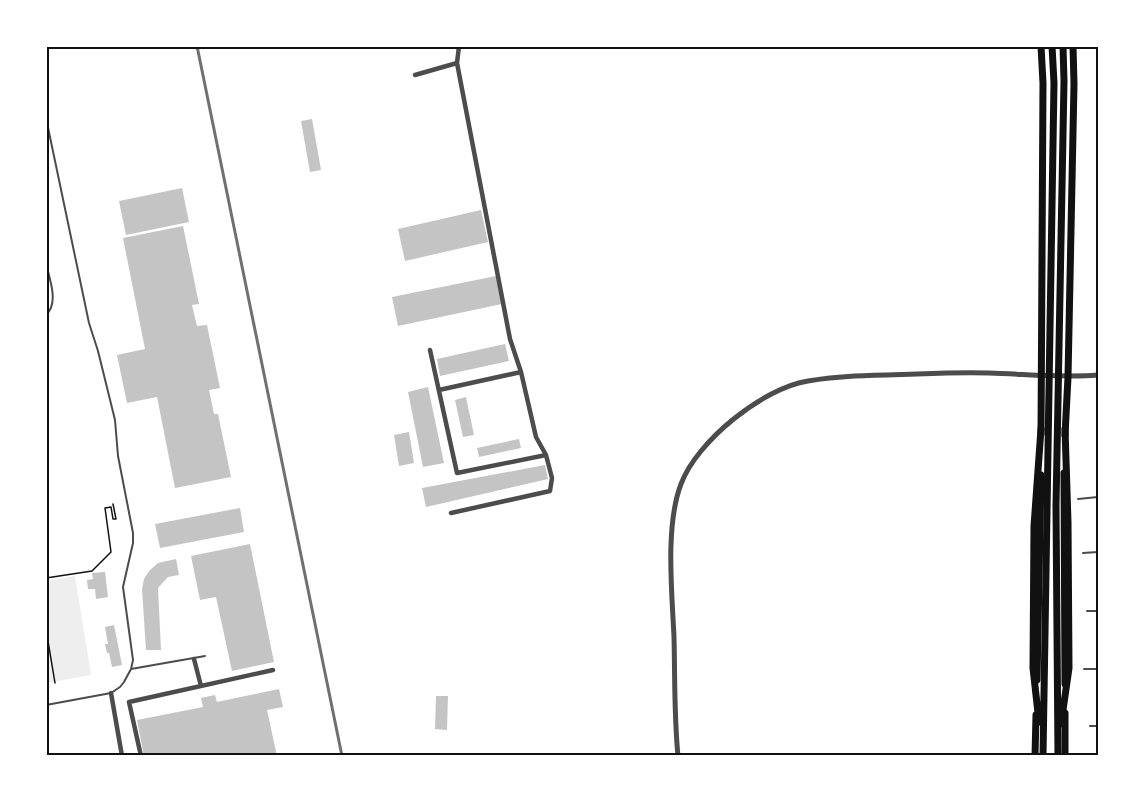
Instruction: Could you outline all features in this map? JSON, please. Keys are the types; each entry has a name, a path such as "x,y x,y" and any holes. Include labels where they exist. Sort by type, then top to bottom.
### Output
{"main road":[{"path":"1035,756 1041,429 1043,94 1041,46"},
{"path":"1043,754 1053,118 1052,46"},
{"path":"1058,753 1056,507 1063,46"},
{"path":"1065,756 1062,508 1068,377 1074,84 1072,46"},
{"path":"1041,429 1034,525 1033,669 1043,754"},
{"path":"1058,753 1068,668 1068,522 1065,429"}],"street":[{"path":"451,513 550,491 552,478 546,455 536,437 521,372 510,339 457,63 459,46"},
{"path":"415,75 457,63"},
{"path":"430,350 457,473 546,455"},
{"path":"440,390 521,372"},
{"path":"678,756 672,521 681,483 715,434 739,413 771,395 805,381 879,375 979,372 1068,377 1098,375"},
{"path":"194,659 201,686"},
{"path":"141,756 129,702 273,670"},
{"path":"111,693 122,756"}],"lane":[{"path":"46,118 89,323 115,420 118,456 133,533 133,543 123,587 132,651 131,669 120,687 111,693 46,705"},
{"path":"46,264 53,305 46,315"},
{"path":"1078,499 1098,497"},
{"path":"1083,553 1098,552"},
{"path":"1087,611 1098,610"},
{"path":"131,669 205,656"},
{"path":"1084,669 1098,669"},
{"path":"1090,726 1098,726"}],"path":[{"path":"46,578 92,571 111,552 105,508 111,507 113,519 116,519 114,504"},
{"path":"46,628 55,683"}],"shaded area":[{"path":"75,576 91,675 47,683 47,581"}],"building":[{"path":"312,119 321,170 310,172 301,121"},
{"path":"182,188 189,222 126,235 119,201"},
{"path":"481,210 488,242 405,261 398,229"},
{"path":"183,226 199,304 192,305 197,326 207,325 220,388 209,390 214,414 218,414 231,477 175,488 157,397 127,403 117,355 145,349 123,238"},
{"path":"496,276 502,304 398,326 392,297"},
{"path":"505,344 509,361 440,376 437,359"},
{"path":"428,387 444,463 423,467 408,392"},
{"path":"466,397 474,435 463,437 455,400"},
{"path":"409,432 414,463 399,466 394,435"},
{"path":"519,439 521,448 479,457 477,448"},
{"path":"545,465 548,479 426,507 422,488"},
{"path":"240,508 244,532 160,548 155,524"},
{"path":"250,544 274,662 232,671 216,597 200,600 191,556"},
{"path":"176,559 179,575 168,577 158,588 161,650 146,650 142,589 144,579 158,563"},
{"path":"105,572 108,597 96,599 95,589 88,589 87,580 93,579 92,573"},
{"path":"114,625 122,665 112,667 105,644 108,644 105,627"},
{"path":"279,689 283,707 267,710 277,756 144,756 137,720 203,707 201,698 215,695 217,702"},
{"path":"436,696 448,696 447,730 435,729"}],"railway":[{"path":"197,46 342,756"}]}
